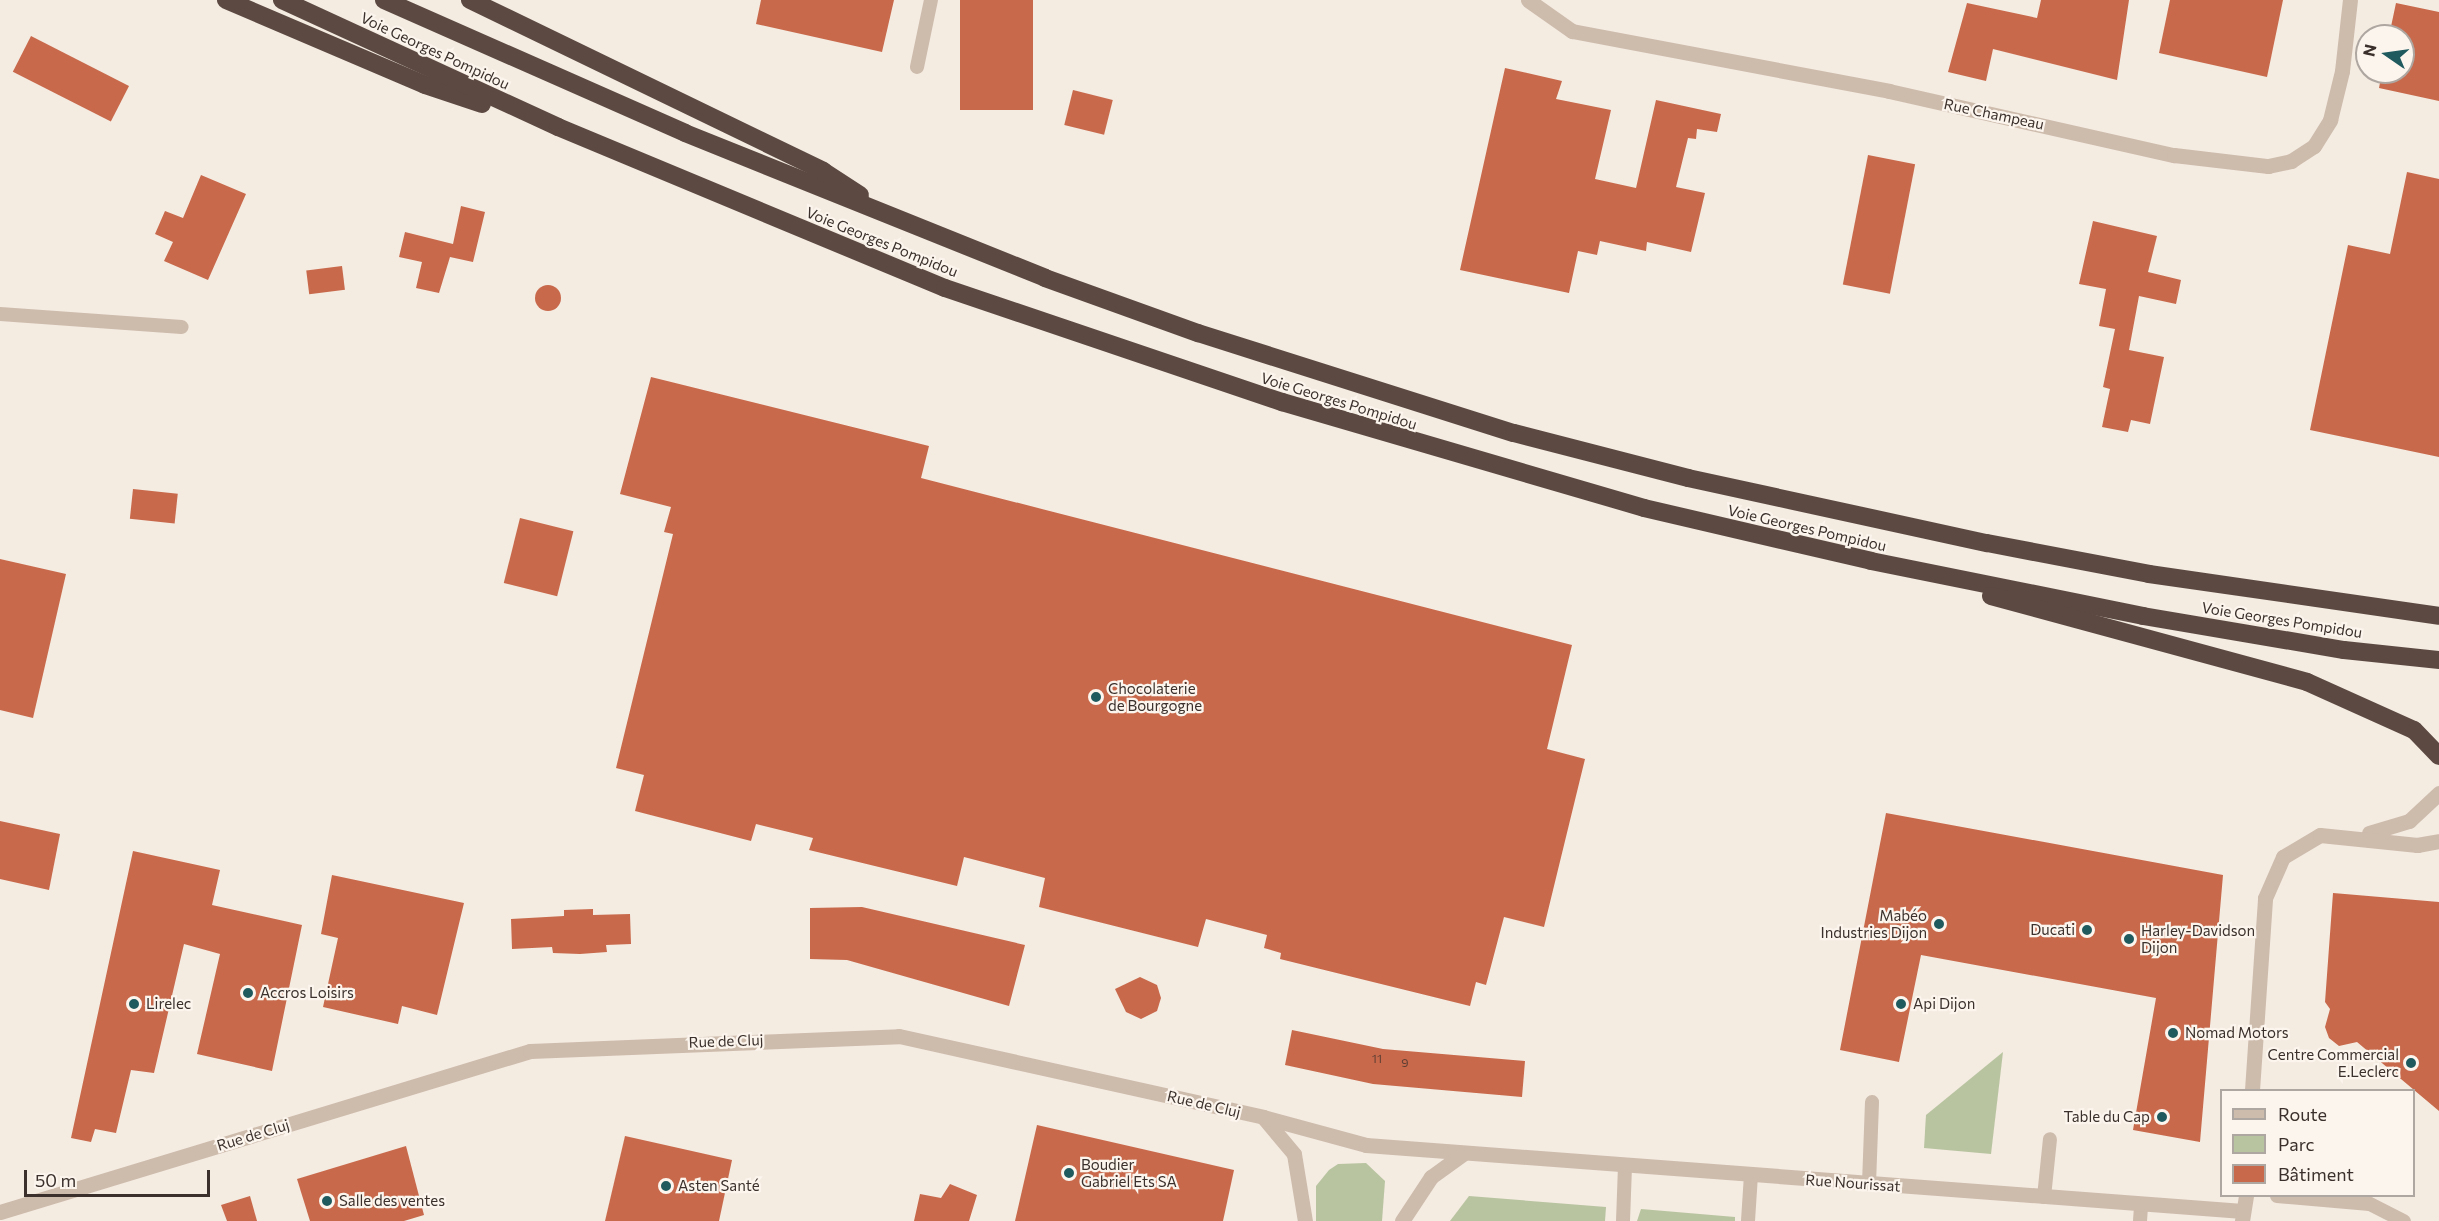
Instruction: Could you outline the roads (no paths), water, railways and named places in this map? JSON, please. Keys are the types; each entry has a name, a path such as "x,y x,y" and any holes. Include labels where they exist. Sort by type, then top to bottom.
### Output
{"highway":[{"path":"225,0 425,85 558,127"},
{"name":"Voie Georges Pompidou","path":"282,0 558,127 945,288 1105,344 1485,464 1644,508 1871,561 2143,616 2344,650 2439,660"},
{"name":"Voie Georges Pompidou","path":"384,0 674,128 891,216 1198,333 1514,433 1688,478 2148,573 2439,615"},
{"path":"470,0 823,171 891,216"},
{"path":"1871,561 2139,639 2307,682 2382,712 2414,730 2439,756"}],"street":[{"name":"Rue Champeau","path":"1528,0 1572,31 1889,91 2174,155 2268,166 2291,161 2314,146 2330,120 2342,70 2350,0"},
{"path":"2252,1089 2270,881 2283,857 2306,840 2391,830 2409,821 2439,793"},
{"path":"2352,835 2417,845 2439,841"},
{"name":"Rue de Cluj","path":"0,1212 530,1051 899,1036 1263,1117 1366,1145 1463,1154"},
{"path":"1263,1117 1294,1154 1305,1221"},
{"path":"1402,1221 1431,1177 1463,1154"},
{"name":"Rue Nourissat","path":"1463,1154 2141,1205 2244,1209"}],"lane":[{"path":"917,67 932,0"},
{"path":"0,314 182,327"},
{"path":"1869,1184 1872,1102"},
{"path":"2044,1197 2049,1138"},
{"path":"1623,1221 1625,1166"},
{"path":"1748,1221 1751,1175"},
{"path":"2289,1197 2370,1204 2404,1221"},
{"path":"2140,1221 2141,1205"}],"place":[{"name":"Chocolaterie de Bourgogne","path":"1096,697"},
{"name":"Mabéo Industries Dijon","path":"1939,924"},
{"name":"Ducati","path":"2087,930"},
{"name":"Harley-Davidson Dijon","path":"2129,939"},
{"name":"Accros Loisirs","path":"248,993"},
{"name":"Lirelec","path":"134,1004"},
{"name":"Api Dijon","path":"1901,1004"},
{"name":"Nomad Motors","path":"2173,1033"},
{"name":"Centre Commercial E.Leclerc","path":"2411,1063"},
{"name":"Table du Cap","path":"2162,1117"},
{"name":"Boudier Gabriel Ets SA","path":"1069,1173"},
{"name":"Asten Santé","path":"666,1186"},
{"name":"Salle des ventes","path":"327,1201"}]}
